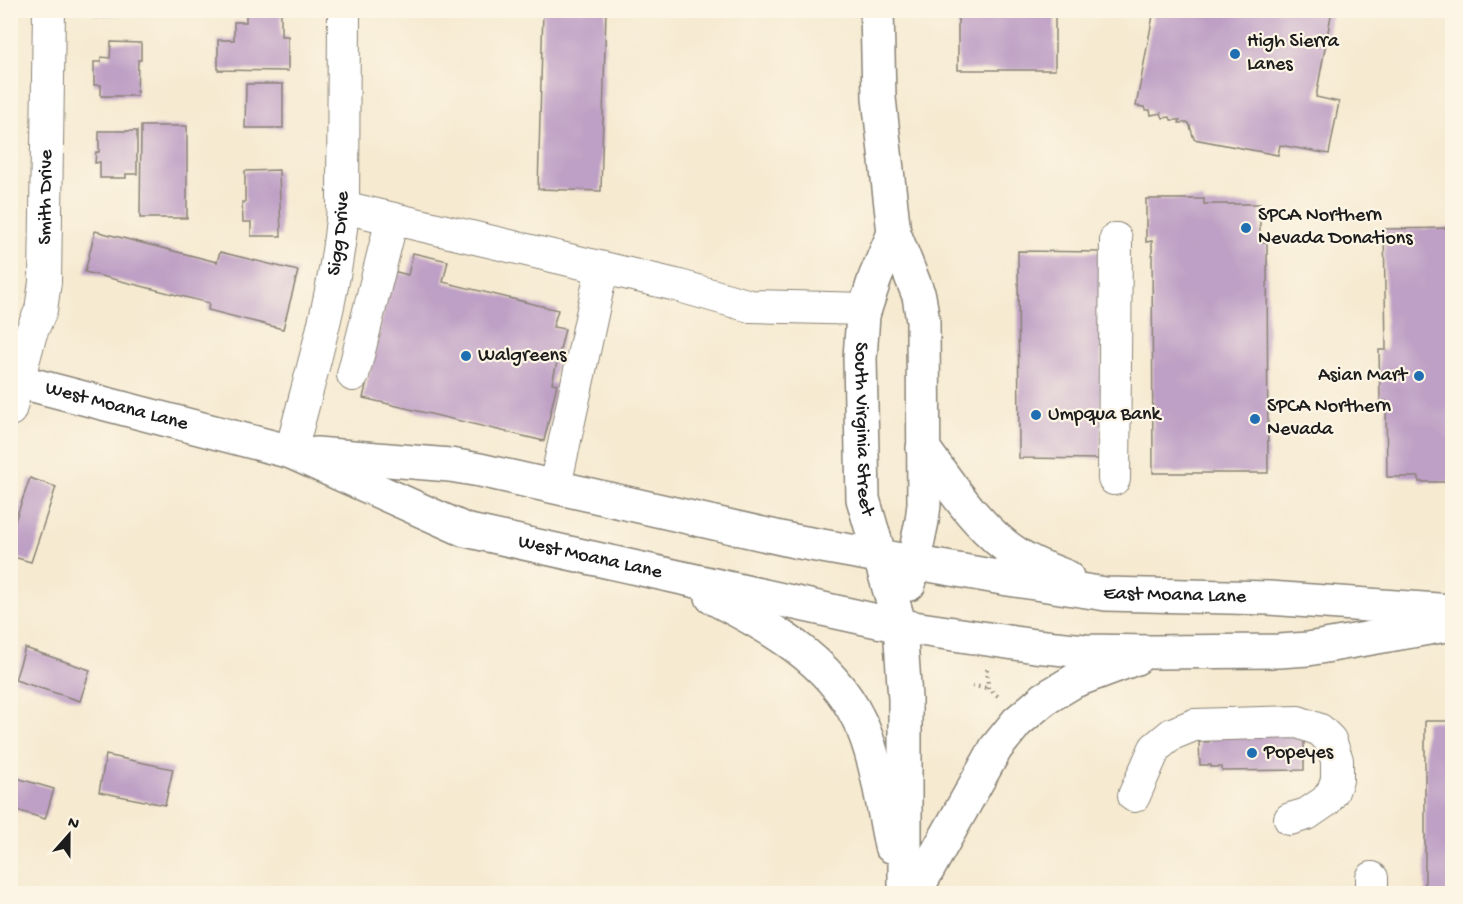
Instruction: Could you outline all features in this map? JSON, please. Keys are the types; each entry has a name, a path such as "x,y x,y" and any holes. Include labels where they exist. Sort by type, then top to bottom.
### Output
{"main road":[{"name":"South Virginia Street","path":"877,10 879,98 894,233 919,296 923,321 922,521 897,560"},
{"name":"South Virginia Street","path":"894,233 866,309 860,358 863,499 897,560 905,699 903,894"},
{"name":"West Moana Lane","path":"13,390 291,452 450,465 555,486 794,541 897,560"},
{"path":"923,448 969,510 995,536 1020,556 1053,572 1117,595"},
{"name":"West Moana Lane","path":"291,452 465,530 900,626"},
{"name":"East Moana Lane","path":"897,560 1117,595 1269,598 1452,610"},
{"path":"676,578 771,628 808,656 838,684 859,719 873,763 903,894"},
{"path":"900,626 1035,646 1085,651 1152,652 1308,649 1452,624"},
{"path":"914,894 996,748 1017,722 1044,699 1074,681 1152,652"}],"street":[{"name":"Smith Drive","path":"13,390 31,333 41,310 45,282 49,10"},
{"name":"Sigg Drive","path":"291,452 341,240 344,10"},
{"path":"343,207 602,268 750,306 866,309"},
{"path":"353,375 392,219"},
{"path":"1114,479 1116,239"},
{"path":"555,486 602,268"},
{"path":"1134,796 1155,748 1172,734 1194,725 1298,722 1320,730 1330,740 1337,760 1336,780 1333,791 1326,801 1307,814 1290,819"}],"path":[{"path":"987,668 988,688"},
{"path":"972,686 988,688 1007,704"}],"building":[{"path":"95,10 152,10 152,15 95,15"},
{"path":"246,10 281,10 281,36 288,36 288,71 218,70 218,40 234,40 234,22 246,22"},
{"path":"543,10 606,10 601,191 538,189"},
{"path":"958,10 1055,10 1055,70 958,70"},
{"name":"High Sierra Lanes","path":"1154,10 1332,10 1316,97 1339,102 1329,154 1280,145 1278,155 1194,139 1189,123 1179,123 1180,120 1171,120 1170,117 1163,118 1161,113 1151,115 1150,110 1136,106"},
{"path":"111,42 141,43 137,96 101,96 101,85 94,85 94,62 101,62 101,57 110,58"},
{"path":"246,84 283,84 283,128 245,128"},
{"path":"141,126 187,126 187,218 140,218"},
{"path":"99,131 137,131 137,174 126,174 126,178 100,178 100,162 95,163 96,152 99,152"},
{"path":"279,170 281,236 251,236 251,222 243,222 245,171"},
{"path":"1146,199 1204,199 1204,204 1260,204 1260,242 1267,242 1268,473 1153,473 1152,241 1146,242"},
{"path":"1452,228 1452,482 1419,482 1419,477 1387,477 1386,401 1380,401 1379,350 1386,350 1384,229"},
{"path":"95,231 217,262 220,252 298,271 283,329 208,310 209,303 85,272"},
{"path":"1018,251 1102,252 1101,459 1019,458"},
{"name":"Walgreens","path":"413,253 448,261 443,282 558,310 553,327 565,329 552,383 557,384 544,441 363,398 393,271 408,275"},
{"path":"30,478 56,487 31,562 10,556 10,535"},
{"path":"25,648 90,670 80,701 15,680"},
{"path":"1425,721 1452,721 1452,894 1425,894"},
{"name":"Popeyes","path":"1304,732 1304,770 1222,771 1222,767 1200,765 1199,742 1209,742 1209,737"},
{"path":"106,755 173,769 165,805 99,792"},
{"path":"10,776 54,789 45,819 10,808"}],"place":[{"name":"High Sierra Lanes","path":"1235,54"},
{"name":"SPCA Northern Nevada Donations","path":"1246,228"},
{"name":"Walgreens","path":"466,356"},
{"name":"Asian Mart","path":"1419,376"},
{"name":"Umpqua Bank","path":"1036,415"},
{"name":"SPCA Northern Nevada","path":"1255,419"},
{"name":"Popeyes","path":"1252,753"}]}
